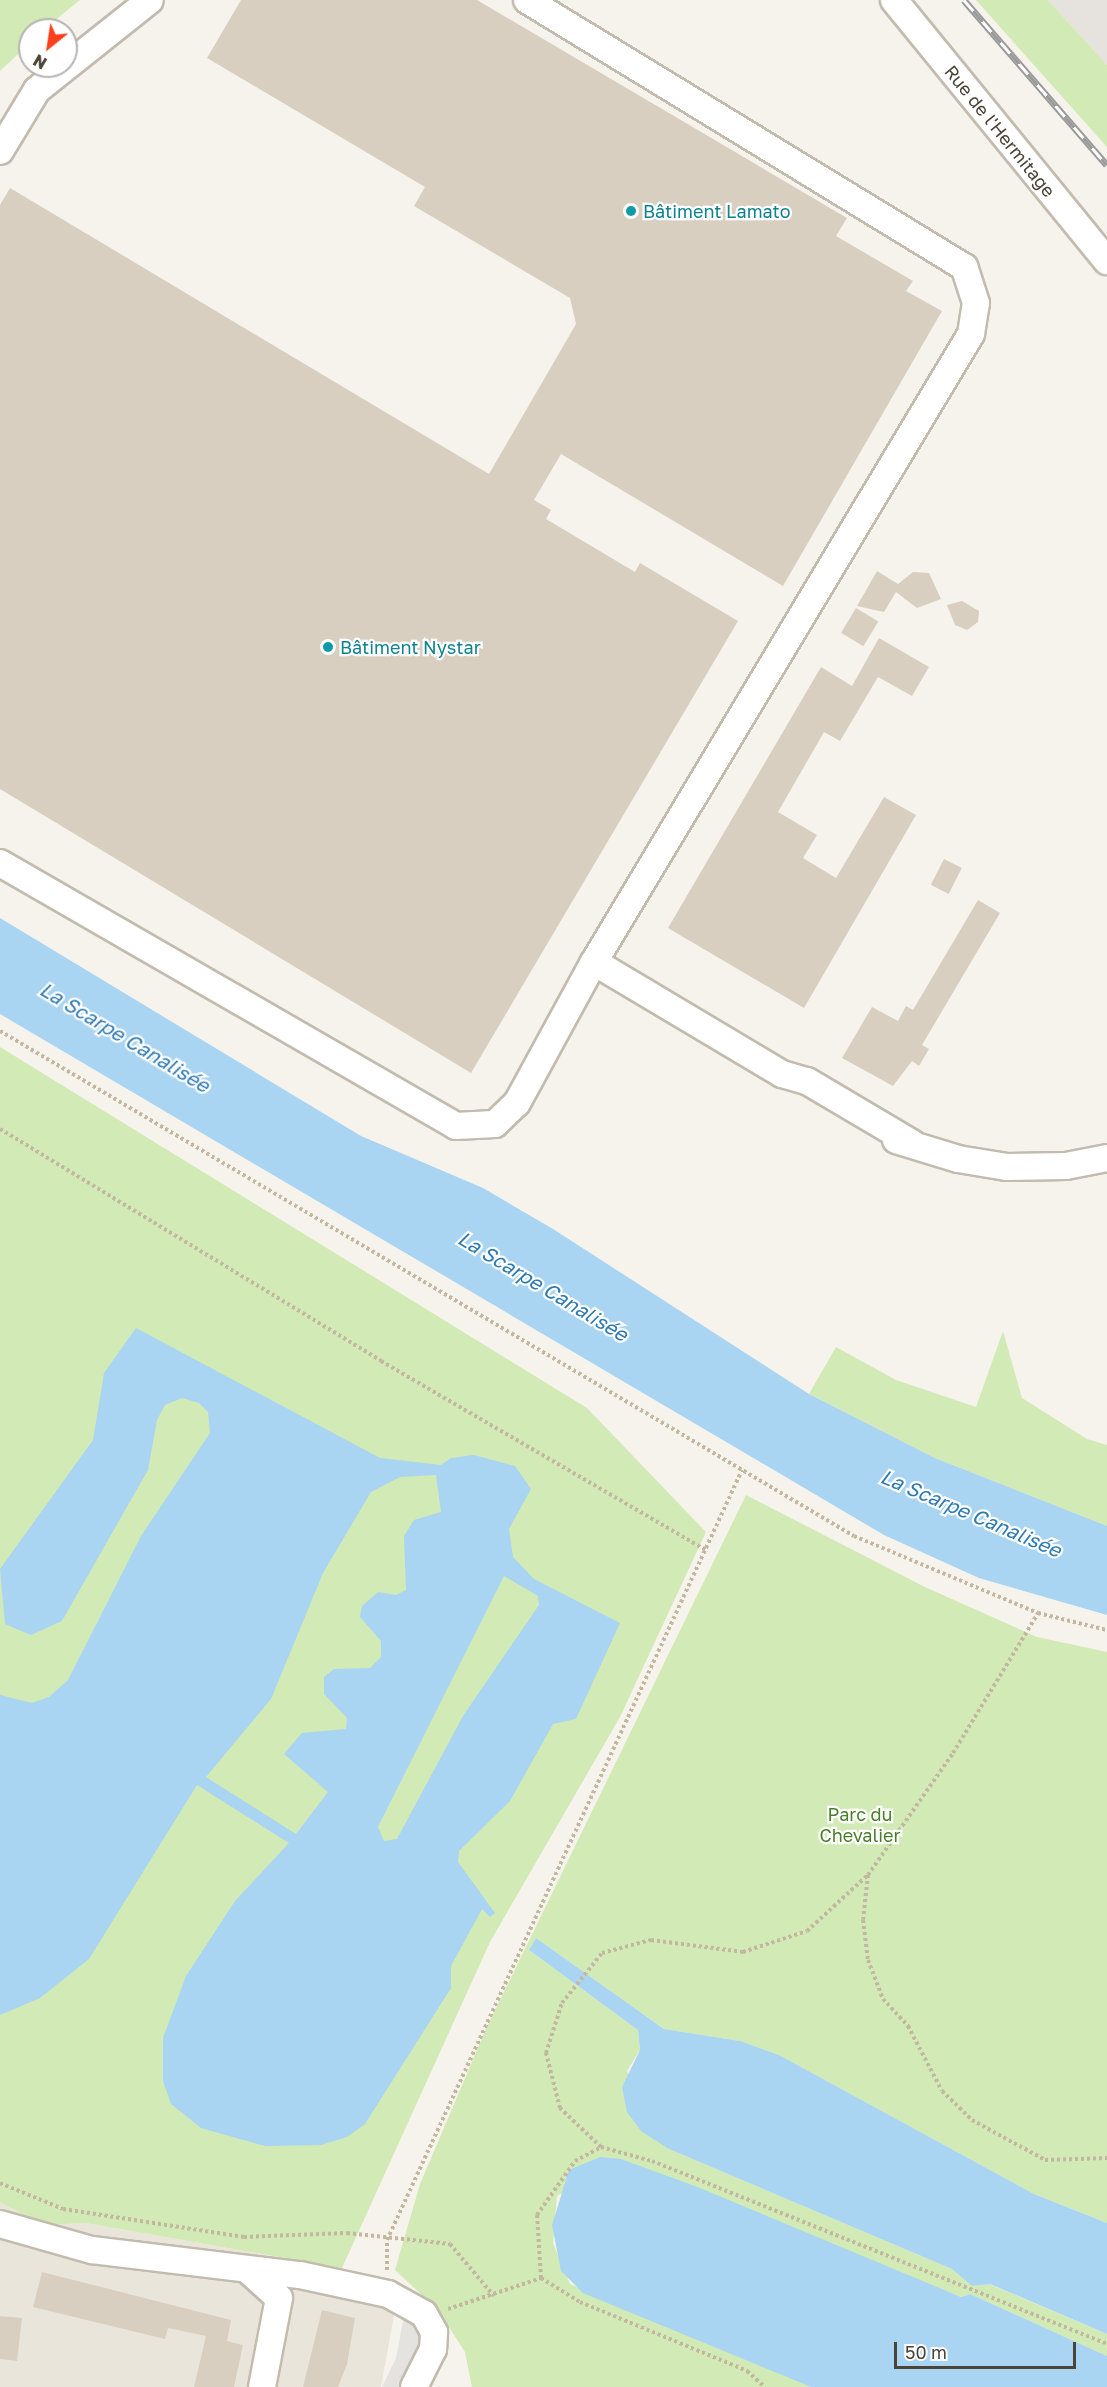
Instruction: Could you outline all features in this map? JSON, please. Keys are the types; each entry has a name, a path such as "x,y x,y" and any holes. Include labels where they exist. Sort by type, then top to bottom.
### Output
{"street":[{"path":"0,151 37,90 150,0"},
{"path":"0,863 456,1126 495,1124 517,1103 594,962 971,334 976,303 964,267 916,235 527,0"},
{"name":"Rue de l'Hermitage","path":"894,0 1107,261"},
{"path":"594,962 782,1074 807,1081 912,1143 958,1160 1007,1167 1066,1166 1107,1158"},
{"path":"0,2224 92,2250 249,2271 300,2275 387,2295 424,2314 434,2332 433,2349 414,2387"},
{"path":"249,2271 279,2298 262,2387"}],"path":[{"path":"0,1032 854,1536 1038,1613 1107,1630"},
{"path":"0,1129 708,1551"},
{"path":"387,2295 387,2240 708,1551 742,1470"},
{"path":"1038,1613 953,1753 868,1875 807,1931 743,1952 651,1940 602,1953 593,1968 570,1993 552,2023 546,2053 560,2108 601,2147 652,2161 1107,2344"},
{"path":"868,1875 863,1920 868,1960 883,1999 908,2026 942,2091 972,2120 1045,2160 1107,2158"},
{"path":"541,2278 537,2215 575,2161 601,2147"},
{"path":"0,2183 63,2209 244,2236 347,2233 387,2240 450,2244 494,2296"},
{"path":"424,2314 494,2296 541,2278"},
{"path":"541,2278 580,2302 747,2371 765,2387"}],"shaded area":[{"path":"1048,0 1107,0 1107,65"},
{"path":"0,2202 42,2225 86,2223 285,2258 282,2270 326,2295 395,2310 381,2387 0,2387"},
{"path":"405,2311 420,2324 423,2344 406,2387 382,2387 396,2358"}],"green space":[{"path":"0,0 80,0 58,18 18,18 18,54 0,71"},
{"path":"976,0 1048,0 1107,65 1107,147"},
{"path":"0,1047 587,1408 706,1532 620,1717 490,1942 342,2268 86,2223 42,2225 0,2202"},
{"path":"1003,1331 1022,1398 1087,1439 1107,1445 1107,1526 935,1458 809,1394 836,1347 896,1380 976,1407"},
{"name":"Parc du Chevalier","path":"746,1495 925,1587 1037,1637 1107,1652 1107,2223 1034,2194 779,2055 740,2041 664,2029 536,1938 529,1950 638,2030 640,2050 627,2071 669,2149 952,2269 972,2286 989,2284 1107,2334 1107,2356 970,2294 961,2297 621,2159 557,2196 553,2243 570,2284 811,2387 472,2387 465,2352 438,2310 395,2270 420,2184 486,2029"}],"water":[{"name":"La Scarpe Canalisée","path":"0,918 361,1136 483,1188 553,1229 809,1394 935,1458 1107,1526 1107,1615 979,1578 884,1535 0,1014"},
{"path":"136,1328 380,1458 441,1465 451,1458 474,1455 515,1466 531,1489 509,1529 513,1557 534,1579 620,1623 576,1719 553,1724 510,1801 459,1851 458,1862 495,1913 490,1917 482,1909 451,1966 451,1988 365,2124 347,2137 321,2145 265,2146 201,2128 171,2104 163,2081 163,2038 186,1976 235,1901 289,1843 197,1785 89,1959 40,1998 0,2015 0,1695 32,1703 49,1697 68,1680 141,1536 210,1433 208,1412 199,1403 182,1398 165,1405 157,1420 148,1470 62,1621 31,1635 5,1624 0,1569 93,1440 104,1373","holes":["436,1475 441,1512 414,1520 404,1536 406,1590 396,1595 378,1592 362,1606 360,1617 381,1641 381,1657 370,1668 334,1669 324,1677 324,1694 347,1718 346,1729 302,1733 284,1754 328,1792 296,1834 206,1777 271,1699 323,1573 371,1492 400,1477","504,1576 538,1596 539,1605 463,1716 397,1839 384,1841 378,1827"]},
{"path":"536,1938 664,2029 740,2041 779,2055 1034,2194 1107,2223 1107,2334 990,2284 972,2286 952,2269 669,2149 641,2131 627,2112 622,2087 640,2050 638,2030 529,1950"},
{"path":"600,2157 621,2159 700,2188 961,2297 970,2294 1107,2356 1107,2387 811,2387 583,2293 561,2271 552,2225 569,2170"}],"building":[{"name":"Bâtiment Nystar","path":"241,0 477,0 847,218 836,236 913,281 906,291 942,311 783,586 561,454 534,500 551,510 546,519 635,572 640,563 738,621 471,1073 0,789 0,205 10,188 489,474 576,324 570,298 414,206 425,187 207,58"},
{"path":"877,571 898,584 913,572 929,573 941,599 917,608 896,592 884,612 857,606"},
{"path":"962,601 979,611 978,622 967,630 955,625 947,605"},
{"path":"856,608 878,621 863,646 841,633"},
{"path":"879,638 929,667 912,696 878,677 840,741 824,732 778,812 817,835 803,858 836,878 884,797 916,815 804,1008 668,928 821,667 852,686"},
{"path":"944,859 962,868 949,894 931,885"},
{"path":"978,900 1000,913 922,1045 929,1049 919,1066 912,1061 893,1086 842,1058 872,1007 898,1021 906,1006 913,1010"},
{"path":"42,2272 231,2320 227,2341 243,2345 234,2387 194,2387 206,2336 168,2328 165,2339 33,2307"},
{"path":"322,2310 355,2318 347,2364 338,2387 303,2387"},
{"path":"0,2316 22,2318 17,2361 0,2359"}],"railway":[{"path":"964,0 1107,165"}],"place":[{"name":"Bâtiment Lamato","path":"631,211"},
{"name":"Bâtiment Nystar","path":"328,647"}]}
